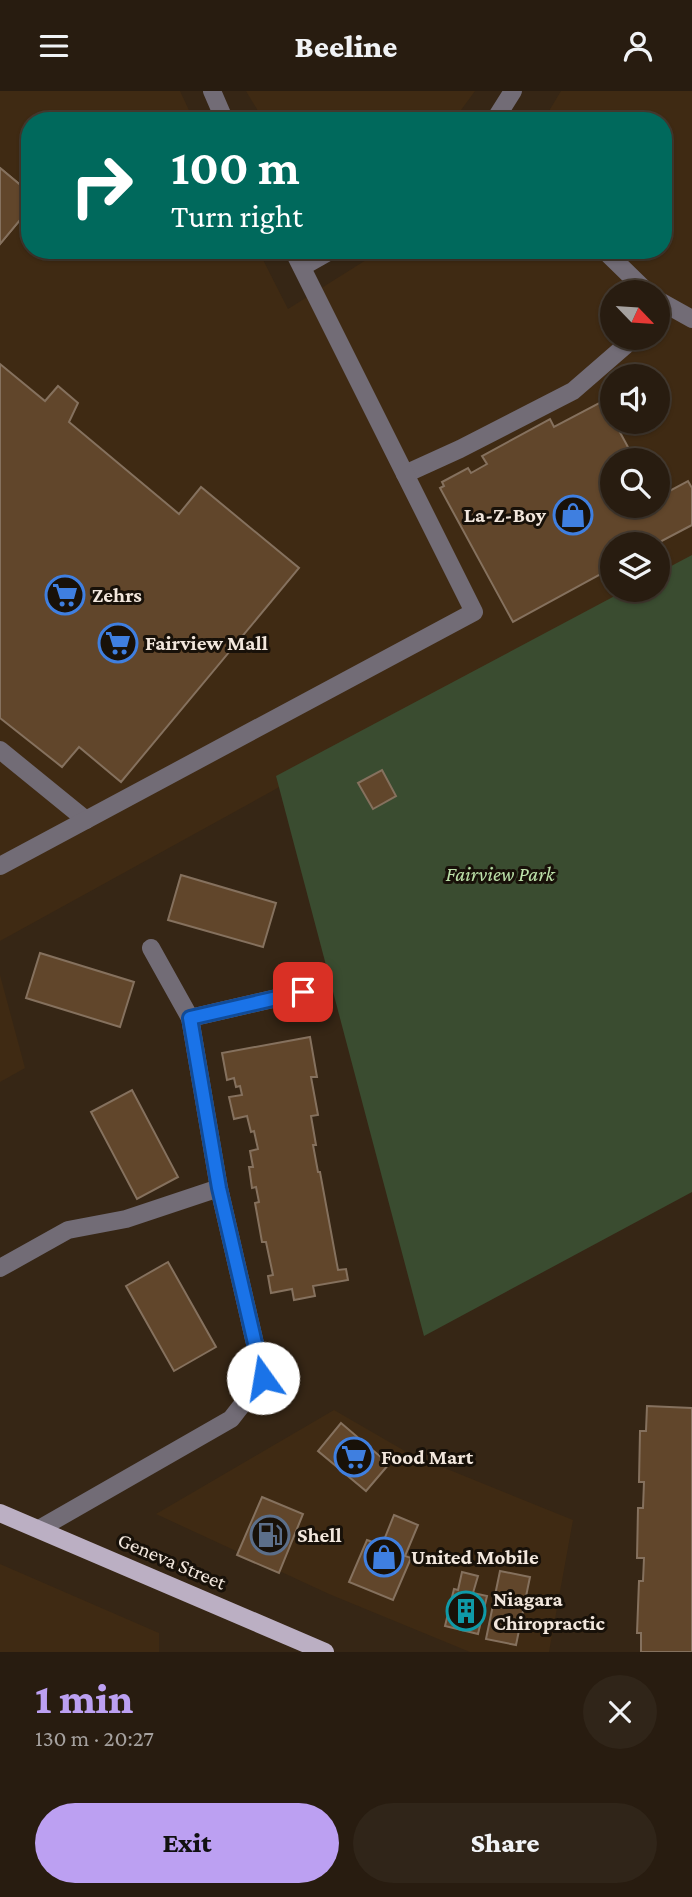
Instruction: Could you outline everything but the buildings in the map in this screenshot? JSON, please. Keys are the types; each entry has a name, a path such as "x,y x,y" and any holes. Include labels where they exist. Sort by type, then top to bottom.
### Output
{"main road":[{"name":"Geneva Street","path":"0,1513 316,1650"}],"street":[{"path":"212,91 221,112"},
{"path":"500,112 513,91"},
{"path":"0,866 474,612 298,259"},
{"path":"302,267 316,259"},
{"path":"613,259 635,280"},
{"path":"670,307 692,319"},
{"path":"405,474 573,391 620,350"},
{"path":"0,750 86,820"},
{"path":"38,1529 231,1419 263,1378 219,1188 190,1018 151,948"},
{"path":"190,1018 303,992"},
{"path":"0,1268 68,1230 126,1219 219,1188"}],"shaded area":[{"path":"0,91 180,91 190,112 21,112 21,259 263,259 288,309 368,259 672,259 672,112 548,112 561,91 692,91 692,559 670,571 670,532 600,532 600,602 615,602 0,941"},
{"path":"246,91 475,91 460,112 259,112"},
{"path":"0,975 25,1068 0,1082"},
{"path":"334,1410 410,1454 573,1520 549,1652 470,1652 329,1594 156,1514"},
{"path":"0,1564 159,1633 159,1652 0,1652"}],"green space":[{"name":"Fairview Park","path":"692,555 692,1192 424,1336 276,776 603,602 670,602 670,567"}],"place":[{"name":"La-Z-Boy","path":"573,515"},
{"name":"Zehrs","path":"65,595"},
{"name":"Fairview Mall","path":"118,643"},
{"name":"Food Mart","path":"354,1457"},
{"name":"Shell","path":"270,1535"},
{"name":"United Mobile","path":"384,1557"},
{"name":"Niagara Chiropractic","path":"466,1611"}],"route":[{"path":"263,1378 219,1188 190,1018 303,992"}]}
